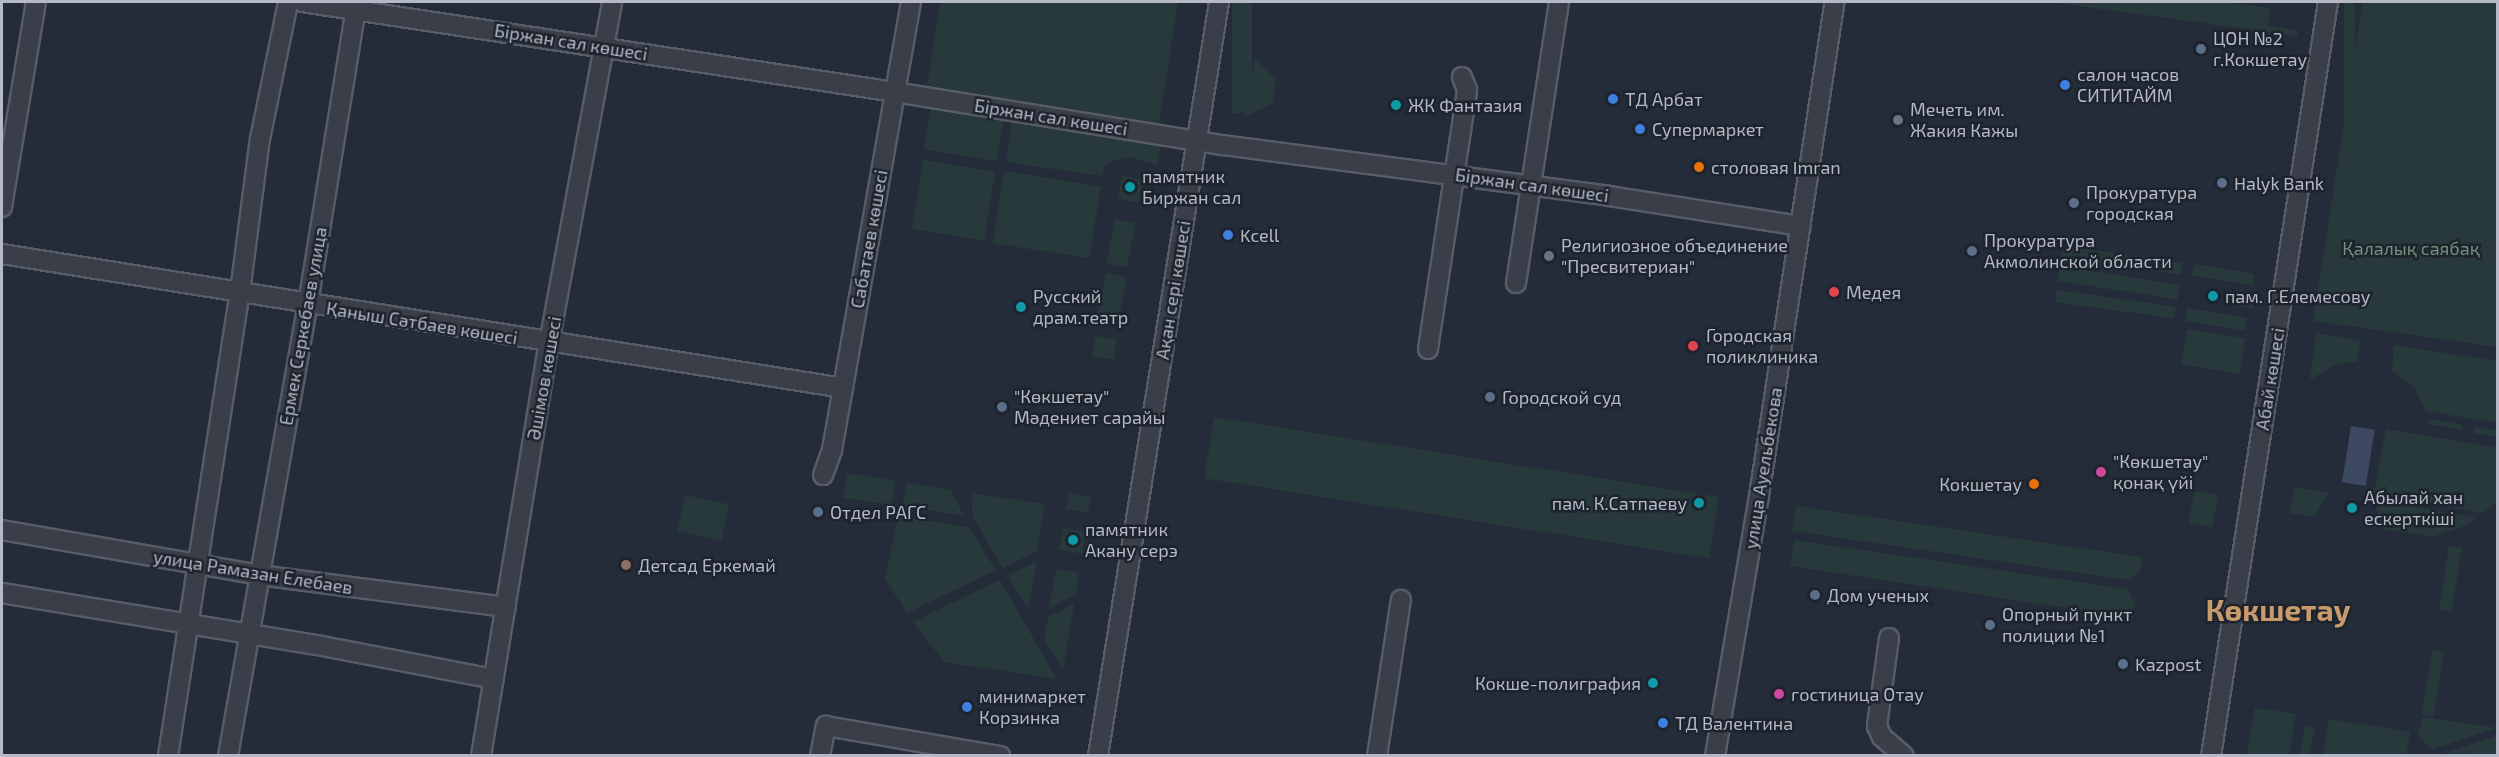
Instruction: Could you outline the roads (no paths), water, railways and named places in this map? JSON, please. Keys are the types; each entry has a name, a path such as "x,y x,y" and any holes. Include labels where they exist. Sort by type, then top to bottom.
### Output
{"street":[{"path":"2,207 36,2"},
{"path":"168,756 240,292 260,140 288,2"},
{"name":"Біржан сал көшесі","path":"302,2 356,6 604,48 1197,140 1529,185 1801,226"},
{"name":"Әшімов көшесі","path":"481,756 549,343 612,2"},
{"name":"Сабатаев көшесі","path":"823,476 832,450 911,2"},
{"name":"Ақан сері көшесі","path":"1098,756 1220,2"},
{"path":"1516,283 1529,185 1559,2"},
{"name":"улица Ауельбекова","path":"1715,756 1759,496 1835,2"},
{"name":"Абай көшесі","path":"2211,756 2328,2"},
{"name":"Ермек Серкебаев улица","path":"228,756 308,304 356,6"},
{"path":"1428,349 1467,90 1462,76"},
{"name":"Қаныш Сәтбаев көшесі","path":"2,254 549,343 843,388"},
{"name":"улица Рамазан Елебаев","path":"2,530 259,575 506,607"},
{"path":"2,593 248,634 494,679"},
{"path":"1377,756 1401,600"},
{"path":"1890,638 1877,726 1882,737 1904,756"},
{"path":"820,756 826,726 1000,756"}],"water":[{"path":"2351,426 2375,430 2366,486 2342,482"}],"place":[{"name":"ЦОН №2 г.Кокшетау","path":"2201,49"},
{"name":"салон часов СИТИТАЙМ","path":"2065,85"},
{"name":"ТД Арбат","path":"1613,99"},
{"name":"ЖК Фантазия","path":"1396,105"},
{"name":"Мечеть им. Жакия Кажы","path":"1898,120"},
{"name":"Супермаркет","path":"1640,129"},
{"name":"столовая Imran","path":"1699,167"},
{"name":"Halyk Bank","path":"2222,183"},
{"name":"памятник Биржан сал","path":"1130,187"},
{"name":"Прокуратура городская","path":"2074,203"},
{"name":"Kcell","path":"1228,235"},
{"name":"Прокуратура Акмолинской области","path":"1972,251"},
{"name":"Религиозное объединение \"Пресвитериан\"","path":"1549,256"},
{"name":"Медея","path":"1834,292"},
{"name":"пам. Г.Елемесову","path":"2213,296"},
{"name":"Русский драм.театр","path":"1021,307"},
{"name":"Городская поликлиника","path":"1693,346"},
{"name":"Городской суд","path":"1490,397"},
{"name":"\"Көкшетау\" Мәдениет сарайы","path":"1002,407"},
{"name":"\"Көкшетау\" қонақ үйі","path":"2101,472"},
{"name":"Кокшетау","path":"2034,484"},
{"name":"пам. К.Сатпаеву","path":"1699,503"},
{"name":"Абылай хан ескерткіші","path":"2352,508"},
{"name":"Отдел РАГС","path":"818,512"},
{"name":"памятник Акану серэ","path":"1073,540"},
{"name":"Детсад Еркемай","path":"626,565"},
{"name":"Дом ученых","path":"1815,595"},
{"name":"Опорный пункт полиции №1","path":"1990,625"},
{"name":"Kazpost","path":"2123,664"},
{"name":"Кокше-полиграфия","path":"1653,683"},
{"name":"гостиница Отау","path":"1779,694"},
{"name":"минимаркет Корзинка","path":"967,707"},
{"name":"ТД Валентина","path":"1663,723"}],"district":[{"name":"Көкшетау","path":"2278,609"}],"park label":[{"name":"Қалалық саябақ","path":"2411,248"}]}
